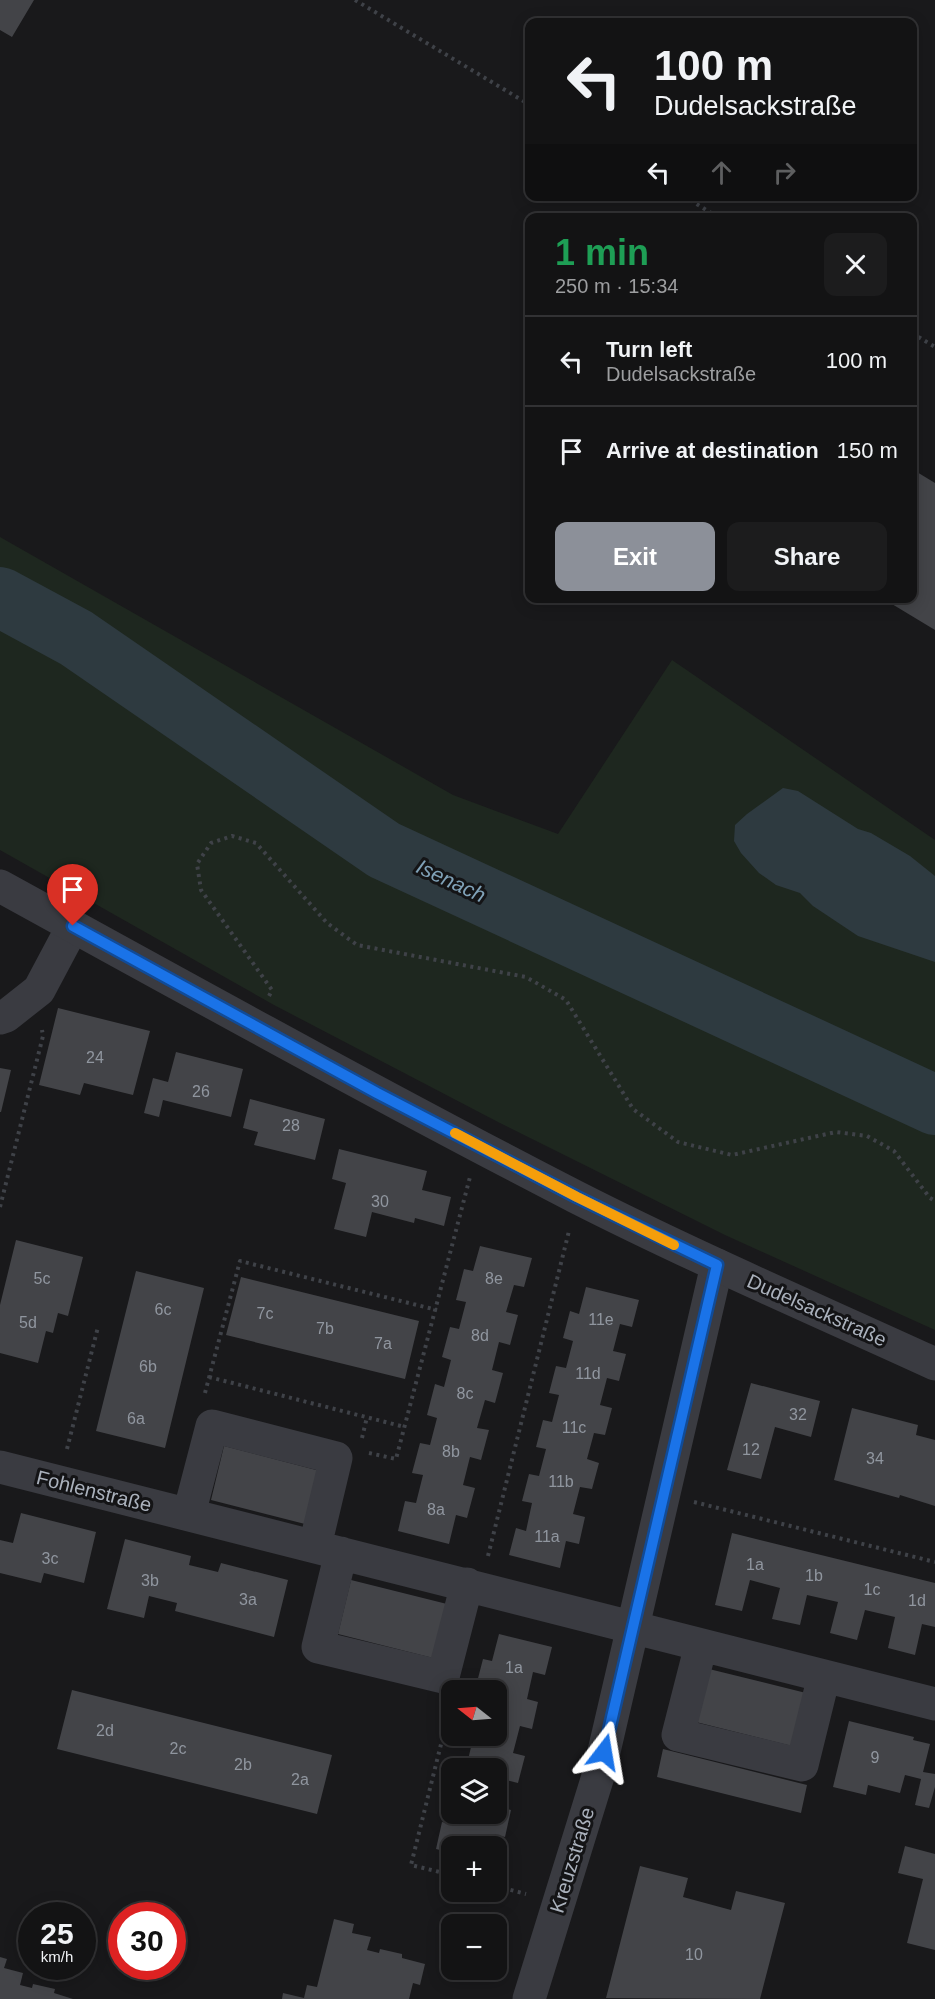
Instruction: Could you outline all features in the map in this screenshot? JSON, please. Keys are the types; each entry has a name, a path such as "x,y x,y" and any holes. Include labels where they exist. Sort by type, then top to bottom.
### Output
{"street":[{"name":"Dudelsackstraße","path":"0,886 357,1082 577,1197 717,1265 935,1364"},
{"path":"0,1018 6,1016 39,990 73,926"},
{"name":"Kreuzstraße","path":"529,1999 599,1773 717,1265"},
{"path":"189,1514 212,1426 348,1454 328,1549 318,1647 443,1677 473,1586"},
{"name":"Fohlenstraße","path":"0,1467 935,1704"},
{"path":"701,1645 678,1736 801,1765 824,1676"}],"path":[{"path":"354,0 525,102"},
{"path":"692,201 711,213"},
{"path":"917,336 935,347"},
{"path":"267,1000 272,990 201,890 197,864 211,843 232,836 256,843 327,923 357,945 526,977 566,999 633,1109 678,1142 732,1155 836,1132 867,1136 894,1151 930,1198 935,1201"},
{"path":"0,1207 43,1036 39,990"},
{"path":"367,1417 348,1454 396,1459 437,1310 478,1145"},
{"path":"473,1586 577,1197"},
{"path":"212,1426 201,1409 240,1261 437,1310"},
{"path":"59,1482 98,1327"},
{"path":"209,1377 405,1427"},
{"path":"664,1494 935,1562"},
{"path":"441,1746 411,1865 441,1872"}],"shaded area":[{"path":"0,537 453,795 558,834 672,660 935,840 935,1330 725,1235 498,1122 274,1005 0,850"},
{"path":"783,788 798,791 858,829 871,833 910,856 935,876 935,962 858,936 813,906 800,893 776,885 759,873 741,853 734,841 735,825"}],"building":[{"path":"0,0 34,0 12,37 0,30"},
{"path":"917,472 935,483 935,630 890,603 917,603"},
{"path":"58,1008 150,1031 133,1095 84,1083 80,1095 39,1085"},
{"path":"176,1052 243,1069 231,1117 163,1100 159,1117 144,1113 153,1078 168,1082"},
{"path":"0,1068 11,1070 1,1112 0,1112"},
{"path":"250,1099 325,1119 315,1160 254,1145 258,1132 243,1128"},
{"path":"339,1149 427,1171 422,1190 451,1197 444,1226 415,1218 414,1223 372,1212 366,1237 334,1229 346,1183 332,1179"},
{"path":"16,1240 83,1257 68,1316 58,1313 53,1333 46,1331 38,1363 0,1353 0,1305"},
{"path":"480,1246 532,1258 524,1287 514,1285 506,1312 518,1315 510,1345 499,1342 492,1370 503,1373 495,1403 485,1400 477,1428 489,1430 481,1460 470,1457 463,1485 475,1488 467,1518 456,1515 449,1544 398,1531 405,1501 416,1503 423,1475 412,1473 420,1443 430,1445 437,1418 427,1415 435,1384 444,1387 451,1360 442,1357 450,1327 459,1329 466,1302 456,1300 464,1269 473,1271"},
{"path":"136,1271 204,1288 165,1448 96,1431"},
{"path":"241,1277 419,1321 405,1379 226,1335"},
{"path":"586,1287 639,1300 632,1327 620,1324 613,1351 626,1354 619,1381 607,1378 600,1405 612,1408 605,1435 594,1433 587,1459 599,1463 592,1489 580,1487 573,1514 585,1517 579,1544 566,1541 560,1568 509,1555 516,1528 526,1531 532,1503 522,1501 529,1474 539,1476 546,1449 536,1447 543,1420 552,1422 559,1395 549,1393 556,1366 566,1368 573,1341 563,1338 570,1311 579,1314"},
{"path":"751,1383 820,1401 811,1437 775,1427 761,1479 727,1470"},
{"path":"852,1408 918,1425 916,1435 935,1440 935,1506 900,1495 899,1498 834,1480"},
{"path":"224,1446 320,1471 305,1524 211,1500"},
{"path":"21,1513 96,1532 84,1583 44,1573 41,1583 0,1573 0,1540 13,1543"},
{"path":"732,1533 935,1583 935,1627 922,1624 915,1655 888,1648 895,1617 865,1610 857,1640 830,1633 838,1602 807,1595 800,1625 772,1619 780,1588 750,1580 742,1611 715,1605"},
{"path":"125,1539 191,1556 189,1565 218,1572 221,1563 288,1580 274,1637 175,1611 177,1603 149,1596 144,1618 107,1609"},
{"path":"351,1580 447,1604 433,1658 338,1634"},
{"path":"499,1634 552,1647 545,1675 533,1672 527,1699 538,1702 532,1729 520,1726 513,1753 525,1756 518,1783 507,1780 507,1758 468,1758 471,1746 507,1746 507,1680 478,1680 483,1659 492,1661"},
{"path":"709,1669 806,1693 792,1746 696,1722"},
{"path":"72,1690 332,1755 317,1814 57,1749"},
{"path":"849,1721 914,1737 913,1740 930,1744 923,1772 935,1774 935,1787 929,1808 915,1805 921,1779 905,1775 900,1793 868,1785 866,1795 833,1787"},
{"path":"663,1749 807,1785 801,1813 657,1777"},
{"path":"507,1809 511,1810 505,1836 493,1834 492,1836 441,1836 441,1850 436,1849 442,1824 507,1824"},
{"path":"905,1846 935,1854 935,1950 907,1943 923,1879 898,1873"},
{"path":"640,1866 688,1878 683,1897 731,1910 736,1891 785,1903 760,1999 606,1998"},
{"path":"334,1919 354,1924 352,1933 371,1937 367,1950 379,1953 380,1949 402,1954 402,1958 425,1964 420,1985 413,1983 409,1999 282,1999 283,1993 304,1998 307,1985 317,1987"},
{"path":"0,1957 7,1959 4,1968 18,1972 18,1980 21,1980 20,1985 32,1988 33,1984 55,1989 54,1993 73,1999 0,1999"}],"waterway":[{"name":"Isenach","path":"0,597 76,638 384,850 935,1105"}],"slow traffic":[{"path":"455,1133 674,1245"}],"route":[{"path":"73,926 377,1093 577,1197 717,1265 604,1752"}]}
